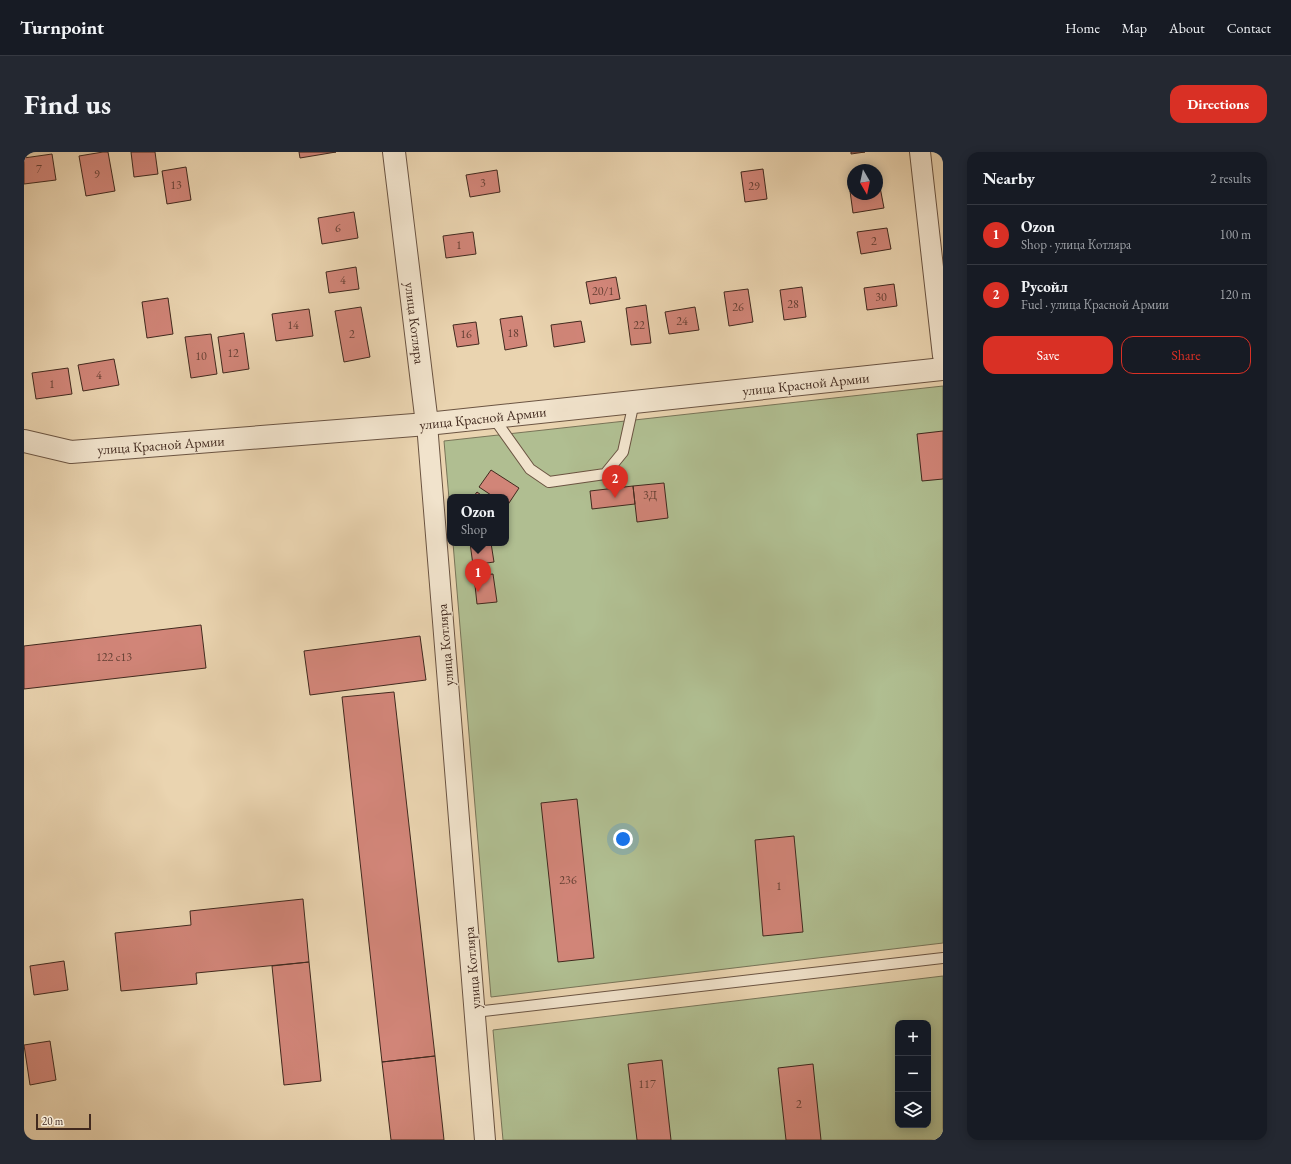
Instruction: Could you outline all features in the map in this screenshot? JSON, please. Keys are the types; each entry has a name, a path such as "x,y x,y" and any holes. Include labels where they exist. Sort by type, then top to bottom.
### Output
{"street":[{"name":"улица Котляра","path":"394,152 428,424 485,1140"},
{"path":"920,152 943,356"},
{"name":"улица Красной Армии","path":"24,441 71,452 428,424 943,369"}],"lane":[{"path":"493,417 530,469 549,482 605,474 623,452 634,402"},
{"path":"475,1012 943,958"}],"green space":[{"path":"943,386 943,943 491,997 453,546 509,546 509,494 449,494 444,441"},
{"path":"943,976 943,1140 503,1140 493,1030"}],"building":[{"path":"108,152 115,191 86,196 79,156"},
{"path":"131,152 155,152 158,174 134,177"},
{"path":"299,152 336,152 300,158"},
{"path":"851,152 865,152 851,154"},
{"path":"52,154 56,180 24,184 24,158"},
{"path":"186,167 191,200 167,204 162,171"},
{"path":"763,169 767,199 745,202 741,172"},
{"path":"497,170 500,192 470,197 466,175"},
{"path":"851,200 882,200 884,208 853,213"},
{"path":"354,212 358,238 322,244 318,218"},
{"path":"887,228 891,249 861,254 857,232"},
{"path":"473,232 476,254 446,258 443,236"},
{"path":"356,267 359,289 329,293 326,272"},
{"path":"616,277 620,299 590,304 586,282"},
{"path":"894,284 897,306 867,310 864,288"},
{"path":"802,287 806,317 784,320 780,290"},
{"path":"748,289 753,322 729,326 724,292"},
{"path":"168,298 173,334 147,338 142,302"},
{"path":"646,305 651,343 631,345 626,308"},
{"path":"361,307 370,357 344,362 335,311"},
{"path":"695,307 699,330 669,334 665,312"},
{"path":"309,309 313,336 276,341 272,314"},
{"path":"522,316 527,346 505,350 500,319"},
{"path":"581,321 585,342 554,347 551,325"},
{"path":"476,322 479,344 457,347 453,325"},
{"path":"244,333 249,369 223,373 218,337"},
{"path":"211,334 217,374 191,378 185,337"},
{"path":"114,359 119,385 83,391 78,365"},
{"path":"68,368 72,394 36,399 32,373"},
{"path":"943,431 943,479 922,481 917,434"},
{"path":"491,470 519,488 509,503 509,494 490,494 479,487"},
{"path":"664,483 668,518 637,522 633,486"},
{"path":"633,486 635,504 592,509 590,491"},
{"path":"470,546 491,546 494,562 473,565"},
{"path":"493,574 497,602 477,604 474,576"},
{"path":"201,625 206,668 24,689 24,646"},
{"path":"420,636 426,680 310,695 304,651"},
{"path":"394,692 435,1056 382,1062 342,697"},
{"path":"577,799 594,958 558,962 541,803"},
{"path":"794,836 803,932 763,936 755,840"},
{"path":"303,899 309,962 196,973 197,984 121,991 115,933 191,925 190,911"},
{"path":"64,961 68,990 34,995 30,966"},
{"path":"309,962 321,1081 284,1085 272,966"},
{"path":"50,1041 56,1080 30,1085 24,1045"},
{"path":"435,1056 444,1140 391,1140 382,1062"},
{"path":"662,1060 671,1140 637,1140 628,1064"},
{"path":"813,1064 821,1140 786,1140 778,1068"}],"place":[{"name":"Русойл","path":"615,498"},
{"name":"Ozon","path":"478,592"}]}
